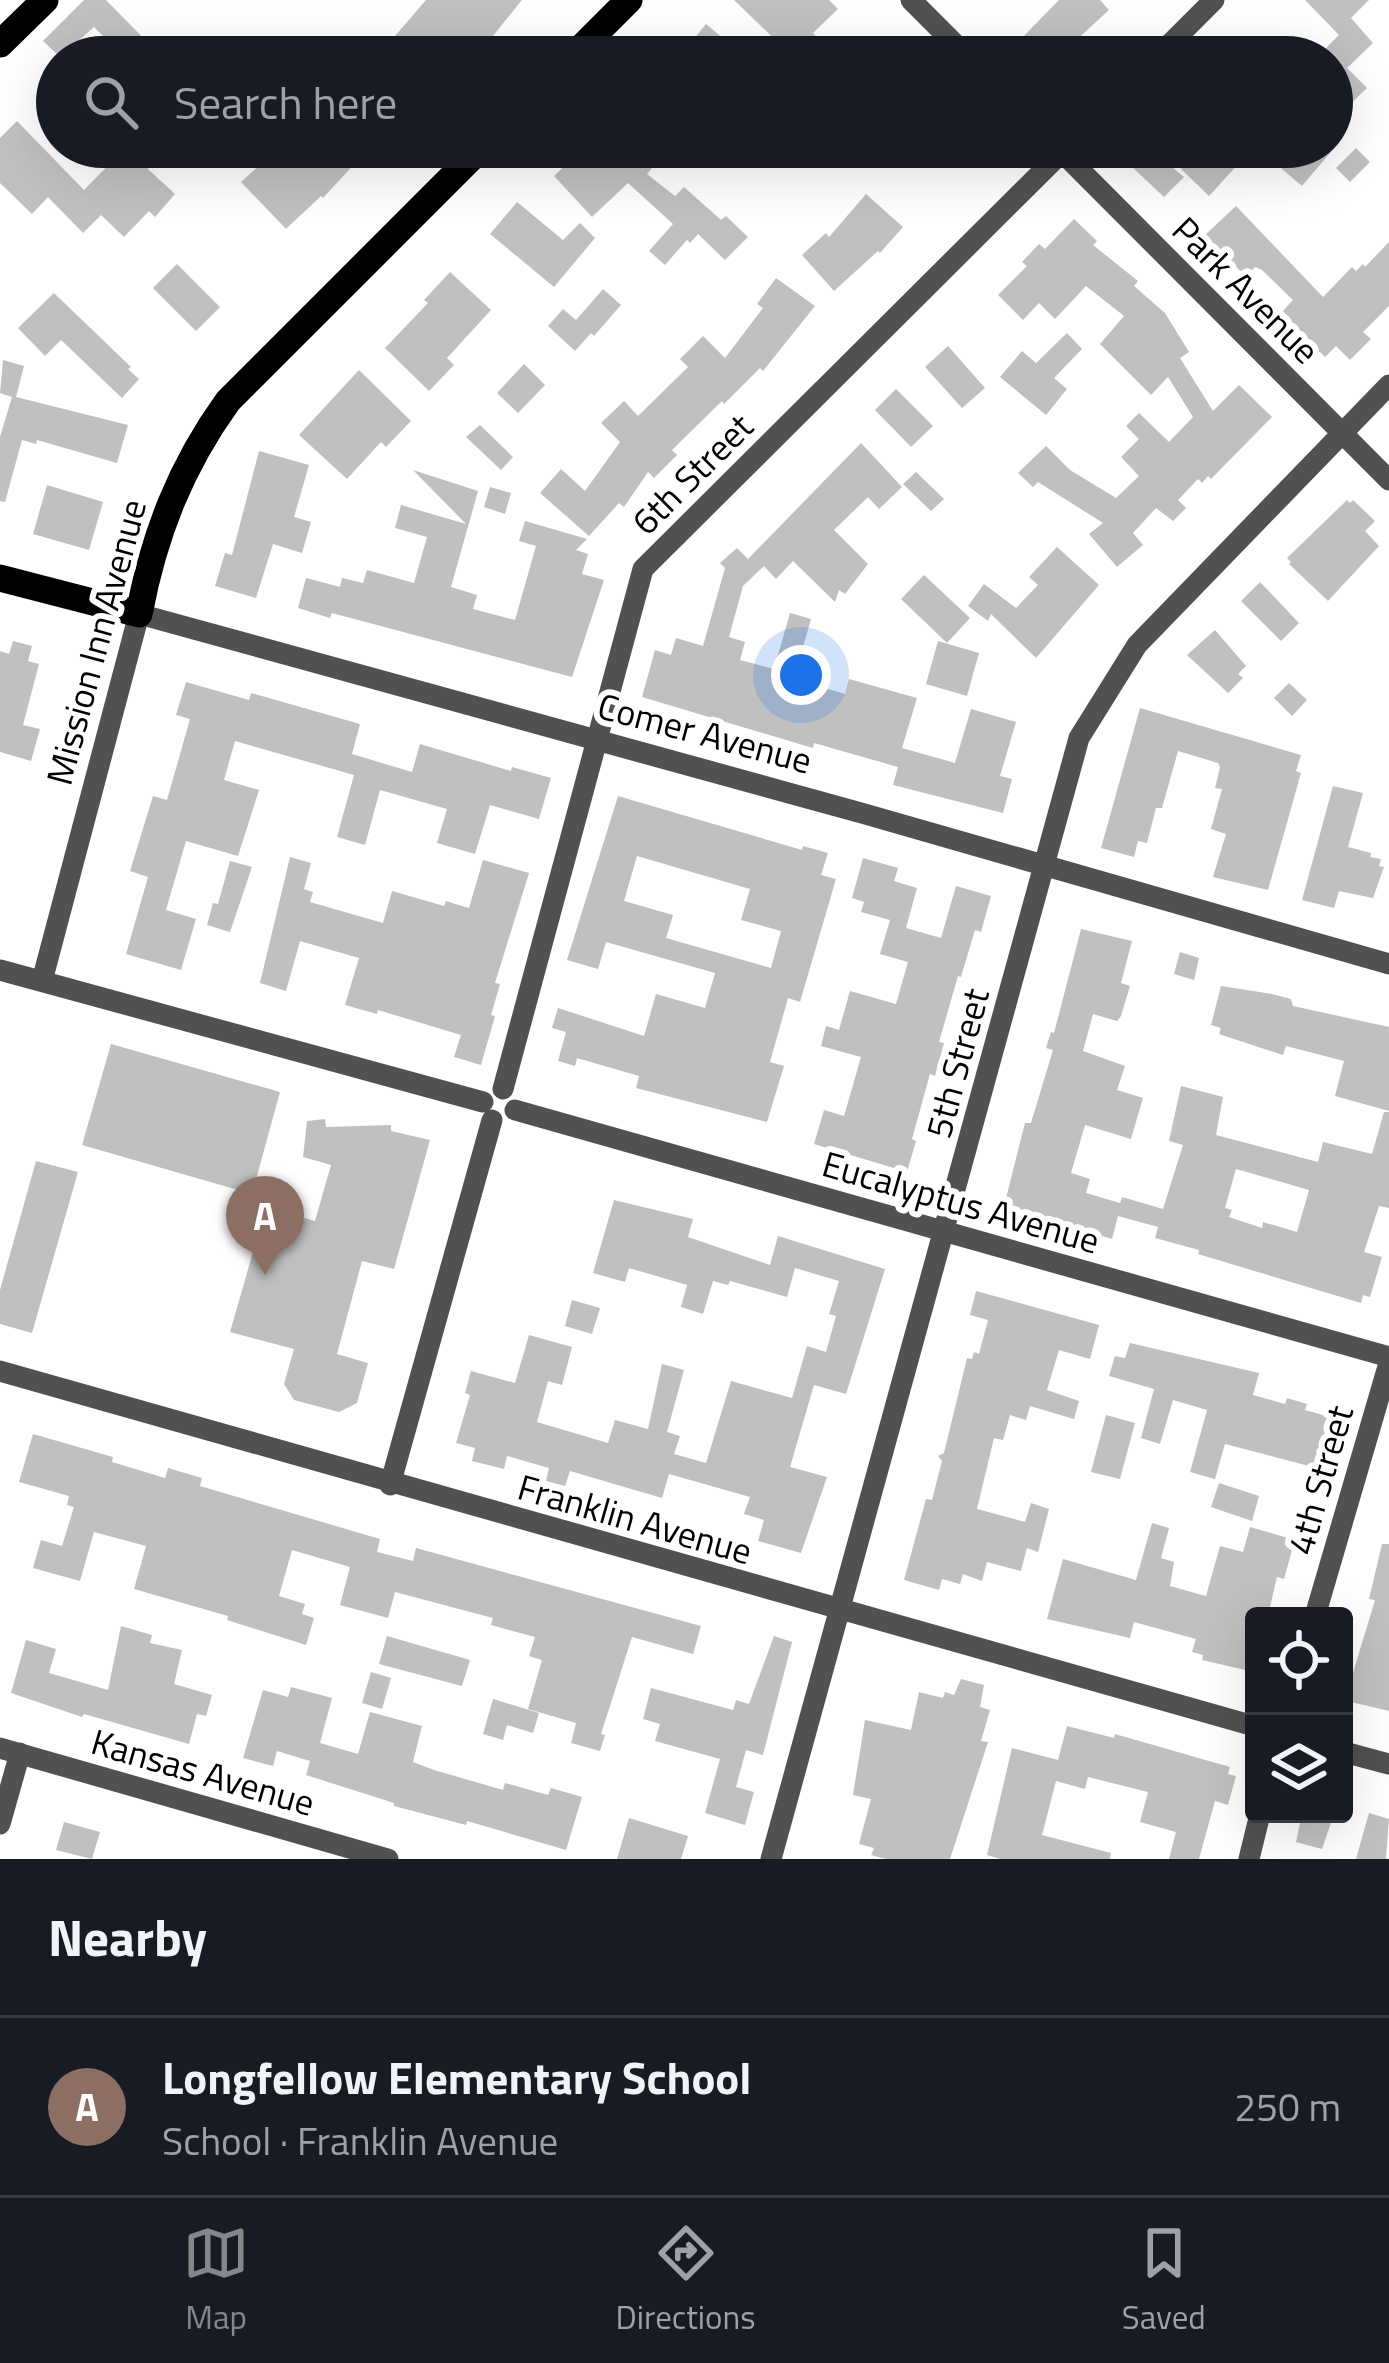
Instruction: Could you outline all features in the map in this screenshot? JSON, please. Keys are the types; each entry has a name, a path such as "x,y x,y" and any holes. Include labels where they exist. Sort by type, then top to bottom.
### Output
{"main road":[{"path":"4,31 45,0"},
{"path":"593,36 629,0"},
{"name":"Mission Inn Avenue","path":"139,614 166,508 200,439 228,400 461,168"},
{"name":"Comer Avenue","path":"0,578 139,614"}],"street":[{"path":"911,0 947,36"},
{"path":"1178,36 1214,0"},
{"name":"6th Street","path":"503,1089 643,569 1043,168"},
{"name":"Park Avenue","path":"1081,168 1389,480"},
{"name":"5th Street","path":"771,1859 1079,738 1137,645 1389,385"},
{"name":"Comer Avenue","path":"139,614 1389,964"},
{"name":"Mission Inn Avenue","path":"42,981 139,614"},
{"path":"0,970 487,1111 503,1121 515,1110 514,1100 503,1089 488,1092 487,1111 389,1484"},
{"name":"Eucalyptus Avenue","path":"515,1110 1389,1360"},
{"name":"4th Street","path":"1318,1607 1389,1360"},
{"name":"Franklin Avenue","path":"0,1371 1245,1724"},
{"path":"0,1824 10,1751"},
{"name":"Kansas Avenue","path":"10,1751 388,1859"},
{"path":"1353,1754 1389,1764"},
{"path":"1249,1859 1258,1823"}],"building":[{"path":"84,0 106,0 141,36 103,36 94,27 84,36 48,36"},
{"path":"426,0 522,0 493,36 395,36"},
{"path":"734,0 829,0 838,9 813,33 816,36 771,36"},
{"path":"1059,0 1100,0 1109,10 1081,36 1024,36"},
{"path":"1305,0 1369,0 1351,18 1373,43 1353,62 1353,36 1339,35"},
{"path":"706,24 721,36 696,36"},
{"path":"1353,74 1367,88 1353,101"},
{"path":"17,121 36,141 36,168 63,168 84,190 105,168 149,168 175,194 155,217 149,211 124,237 101,215 83,233 48,197 32,214 0,183 0,138"},
{"path":"1356,148 1370,162 1350,182 1336,168 1353,168"},
{"path":"256,168 351,168 286,229 241,182"},
{"path":"562,168 652,168 647,174 675,196 684,187 748,237 725,260 698,234 665,265 649,251 673,224 628,183 592,217 554,176"},
{"path":"1133,168 1173,168 1184,177 1164,197"},
{"path":"1182,168 1235,168 1209,196"},
{"path":"1281,168 1317,168 1302,186"},
{"path":"866,194 903,227 834,291 802,255 826,233 829,237"},
{"path":"517,202 563,240 580,223 595,238 554,287 490,234"},
{"path":"1236,206 1323,297 1352,267 1356,271 1365,267 1389,242 1389,306 1363,332 1371,339 1350,360 1336,346 1325,357 1281,313 1293,300 1262,270 1255,267 1246,277 1205,235"},
{"path":"1074,219 1097,241 1093,245 1138,281 1134,286 1165,313 1189,352 1180,358 1213,411 1239,385 1272,417 1211,479 1208,476 1202,483 1198,479 1178,500 1186,508 1173,521 1156,508 1133,533 1143,545 1117,567 1089,534 1103,523 1038,482 1033,487 1018,473 1046,446 1070,470 1116,498 1139,476 1121,457 1139,439 1126,426 1139,413 1169,442 1193,417 1168,377 1151,395 1100,344 1124,316 1086,286 1055,319 1039,303 1023,320 998,295 1027,266 1022,262 1039,244 1045,249"},
{"path":"177,264 220,307 196,331 153,288"},
{"path":"450,272 491,310 447,358 454,365 429,391 385,348"},
{"path":"776,278 815,306 763,371 760,368 672,450 677,455 654,478 648,472 624,507 619,503 589,536 540,493 561,469 585,491 620,442 601,423 624,401 638,416 688,367 680,359 703,336 725,358 763,308 757,304"},
{"path":"603,289 621,305 575,351 548,326 563,309 576,320"},
{"path":"54,293 139,379 122,398 61,340 45,356 18,328"},
{"path":"1067,333 1082,349 1054,378 1067,389 1046,415 1000,377 1022,351 1036,363"},
{"path":"948,346 985,388 962,408 925,367"},
{"path":"3,360 24,366 16,397 128,425 117,463 22,440 5,502 0,501 0,437 12,397 0,393"},
{"path":"524,364 545,385 518,413 497,393"},
{"path":"359,370 411,421 386,447 381,442 347,479 299,435"},
{"path":"896,389 933,426 911,447 875,410"},
{"path":"480,425 513,457 501,470 466,437"},
{"path":"861,443 902,487 879,509 868,497 834,530 868,564 845,594 839,590 835,602 793,561 776,579 764,566 743,586 729,637 745,642 740,660 774,669 790,613 811,619 794,679 845,694 849,679 917,698 902,748 955,763 971,709 1016,722 1000,776 1012,779 1003,813 893,785 898,767 814,743 813,748 642,697 655,650 671,655 676,638 703,646 725,568 720,563 737,548 748,559"},
{"path":"259,451 309,465 294,517 311,522 302,553 273,544 256,598 215,586 225,553 232,555"},
{"path":"413,470 478,491 451,587 477,595 473,609 515,620 536,546 519,541 525,521 587,539 576,550 588,554 582,574 604,580 572,677 298,608 306,578 340,587 342,578 363,583 367,570 414,583 427,537 395,528 401,505 466,524"},
{"path":"916,472 944,499 931,511 903,484"},
{"path":"47,485 103,502 89,550 33,534"},
{"path":"490,487 511,493 505,514 484,507"},
{"path":"1347,500 1353,500 1375,521 1365,531 1379,546 1328,601 1287,558"},
{"path":"1057,547 1099,585 1036,658 991,614 988,621 968,606 984,584 1016,608 1038,585 1029,577"},
{"path":"924,575 970,618 947,643 901,599"},
{"path":"1260,582 1299,623 1281,641 1241,601"},
{"path":"1215,630 1246,666 1238,674 1243,678 1228,693 1187,655"},
{"path":"13,641 32,646 28,661 39,664 23,725 40,729 31,761 0,752 0,651 9,654"},
{"path":"938,641 979,653 967,696 926,684"},
{"path":"186,682 249,700 251,693 360,724 352,754 412,772 420,744 551,778 539,819 490,805 475,854 437,843 447,809 380,790 365,845 337,837 354,775 235,741 224,780 259,790 238,856 186,841 166,910 196,919 181,970 126,954 148,877 130,871 153,796 167,800 190,719 176,715"},
{"path":"1289,683 1307,700 1292,716 1274,698"},
{"path":"1140,708 1301,755 1296,771 1301,773 1268,890 1213,877 1226,834 1211,829 1222,789 1215,788 1220,767 1178,751 1147,843 1138,841 1134,857 1101,848"},
{"path":"1333,786 1363,793 1348,847 1371,853 1384,867 1373,898 1339,891 1334,908 1302,900"},
{"path":"618,796 802,850 803,846 828,853 821,875 836,879 800,1002 788,998 770,1062 784,1066 767,1122 636,1088 639,1076 577,1058 575,1066 558,1061 566,1032 552,1028 558,1008 644,1036 656,994 705,1008 715,973 606,942 598,969 567,960","holes":["637,856 750,889 741,920 781,931 771,968 666,938 673,915 624,901"]},
{"path":"290,857 311,863 304,889 313,892 310,902 383,923 392,891 469,908 483,860 529,873 495,983 500,984 491,1015 495,1016 481,1065 454,1057 461,1035 345,1005 359,958 300,941 286,991 260,983"},
{"path":"863,858 898,868 894,881 917,888 906,928 941,938 956,886 991,896 981,932 975,930 958,976 907,1172 814,1144 824,1110 844,1116 861,1057 821,1046 826,1026 839,1030 850,991 896,1004 908,962 880,954 890,920 861,912 864,902 852,898"},
{"path":"230,861 252,867 230,932 207,925"},
{"path":"1081,929 1132,941 1121,983 1130,986 1121,1016 1117,1021 1093,1014 1083,1051 1125,1066 1117,1090 1143,1098 1131,1139 1085,1125 1071,1173 1090,1179 1086,1193 1120,1203 1122,1197 1163,1209 1183,1145 1169,1141 1181,1086 1223,1097 1216,1135 1318,1162 1323,1142 1372,1154 1384,1112 1389,1112 1389,1208 1379,1206 1364,1252 1382,1257 1370,1297 1363,1295 1361,1303 1198,1254 1199,1250 1155,1238 1158,1227 1118,1216 1112,1239 1004,1206 1025,1123 1031,1123 1053,1050 1046,1048","holes":["1236,1169 1309,1190 1297,1232 1263,1222 1262,1228 1229,1217 1232,1210 1225,1208"]},
{"path":"1180,952 1199,958 1194,980 1174,974"},
{"path":"1221,986 1272,994 1291,999 1293,1006 1389,1027 1389,1111 1335,1096 1344,1061 1286,1046 1283,1055 1219,1034 1221,1028 1211,1025"},
{"path":"111,1044 280,1092 252,1194 82,1145"},
{"path":"325,1119 326,1127 391,1125 391,1131 430,1140 394,1269 362,1261 337,1354 368,1363 357,1403 339,1412 294,1400 284,1384 294,1349 230,1332 266,1207 315,1221 331,1165 303,1157 307,1121"},
{"path":"36,1161 78,1172 32,1333 0,1324 0,1290"},
{"path":"614,1200 693,1219 688,1237 770,1265 778,1236 885,1269 846,1394 814,1385 790,1467 827,1477 801,1553 758,1541 764,1520 744,1514 750,1497 669,1474 662,1498 570,1471 565,1486 546,1481 549,1468 507,1456 504,1469 472,1461 475,1448 456,1443 470,1395 465,1393 471,1371 515,1383 529,1335 572,1347 562,1385 548,1381 537,1422 608,1443 615,1420 648,1429 662,1364 684,1370 667,1432 680,1436 674,1454 706,1463 731,1381 792,1398 807,1346 826,1352 836,1316 829,1314 839,1281 795,1268 787,1297 713,1281 703,1314 681,1307 687,1285 629,1268 625,1282 593,1273"},
{"path":"976,1291 1099,1325 1090,1359 1059,1350 1047,1390 1079,1401 1074,1419 1030,1406 1026,1420 1010,1415 1003,1440 994,1438 977,1509 1025,1522 1031,1503 1049,1509 1038,1552 1027,1548 1021,1571 987,1562 982,1581 963,1574 960,1584 942,1579 939,1590 904,1580 926,1499 932,1500 942,1461 938,1456 944,1453 967,1358 979,1354 988,1320 970,1315"},
{"path":"572,1300 600,1308 592,1334 565,1326"},
{"path":"1130,1343 1259,1373 1253,1395 1285,1404 1287,1398 1307,1404 1305,1410 1341,1420 1328,1471 1225,1444 1215,1479 1190,1472 1207,1410 1173,1400 1160,1444 1141,1438 1154,1389 1109,1376 1115,1356 1125,1358"},
{"path":"1106,1415 1135,1423 1120,1479 1091,1472"},
{"path":"33,1434 165,1478 168,1468 202,1478 200,1486 380,1539 377,1552 413,1561 416,1548 701,1626 693,1654 632,1637 601,1734 605,1735 600,1751 571,1743 576,1723 528,1709 542,1660 529,1656 535,1637 491,1625 493,1618 395,1592 388,1618 340,1605 350,1567 292,1550 279,1596 305,1604 302,1614 314,1618 306,1645 134,1589 146,1546 94,1532 80,1581 33,1568 41,1540 62,1546 74,1507 67,1505 69,1496 19,1482"},
{"path":"1219,1483 1259,1496 1252,1521 1211,1507"},
{"path":"1152,1523 1169,1528 1161,1558 1174,1562 1170,1586 1206,1596 1220,1546 1243,1552 1250,1527 1295,1540 1284,1579 1277,1577 1270,1607 1245,1607 1245,1670 1202,1660 1203,1655 1192,1652 1196,1639 1134,1622 1130,1638 1047,1619 1063,1559 1136,1580"},
{"path":"1382,1544 1389,1544 1389,1711 1353,1702 1353,1673 1375,1600 1369,1599"},
{"path":"121,1626 152,1635 150,1643 182,1650 174,1684 212,1695 206,1716 197,1714 189,1744 11,1693 26,1640 56,1649 49,1673 108,1690"},
{"path":"387,1636 470,1660 462,1686 379,1664"},
{"path":"774,1636 792,1642 763,1755 746,1750 736,1787 754,1792 745,1825 705,1813 720,1759 655,1741 660,1724 643,1719 651,1688 733,1710 736,1700 749,1704"},
{"path":"371,1672 391,1678 382,1709 362,1703"},
{"path":"961,1679 984,1685 980,1707 990,1710 981,1741 988,1742 950,1859 871,1855 874,1848 859,1844 871,1799 853,1795 865,1720 911,1730 919,1692 943,1698 945,1692 954,1695"},
{"path":"291,1687 332,1698 320,1743 358,1754 370,1712 422,1726 413,1762 503,1790 505,1783 548,1795 551,1788 582,1797 566,1850 394,1806 306,1775 310,1761 277,1751 273,1766 243,1758 263,1690 288,1697"},
{"path":"493,1699 539,1713 533,1733 507,1725 503,1740 483,1734"},
{"path":"1067,1726 1114,1738 1115,1734 1230,1767 1228,1774 1236,1776 1228,1805 1215,1801 1199,1859 1169,1859 1176,1832 1140,1822 1148,1792 1088,1777 1085,1789 1056,1781 1042,1835 1111,1853 1110,1859 987,1855 1012,1748 1058,1760"},
{"path":"1369,1813 1389,1819 1386,1859 1356,1859"},
{"path":"629,1818 688,1836 681,1859 617,1859"},
{"path":"64,1822 100,1832 92,1859 56,1850"},
{"path":"1300,1823 1331,1823 1322,1849 1296,1842"}],"place":[{"name":"Longfellow Elementary School","path":"265,1275"}]}
